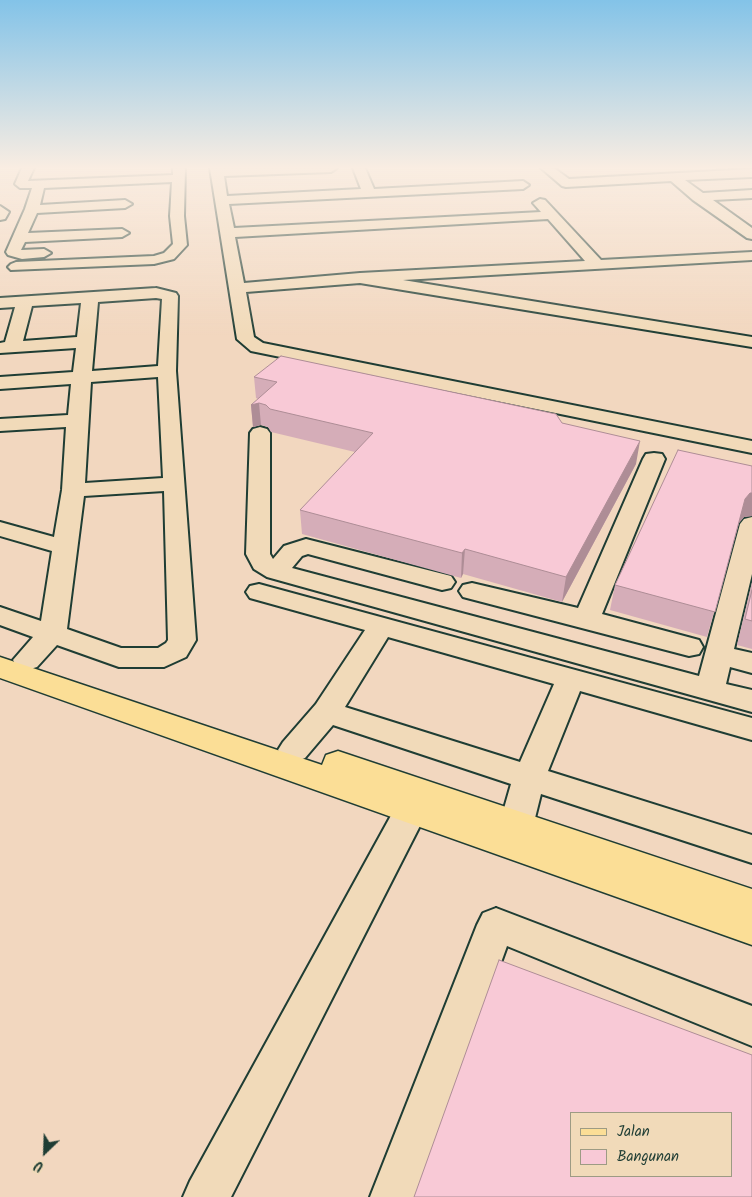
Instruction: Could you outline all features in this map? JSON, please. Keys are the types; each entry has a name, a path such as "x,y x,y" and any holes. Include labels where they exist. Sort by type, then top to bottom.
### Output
{"main road":[{"path":"9,659 294,750 752,906"},
{"path":"9,659 411,810 752,928"}],"street":[{"path":"26,224 13,252 15,254 180,245"},
{"path":"116,248 122,233 123,224"},
{"path":"16,267 160,260 172,254 180,245 178,224"},
{"path":"226,224 246,339 265,350 752,447"},
{"path":"227,233 392,224"},
{"path":"559,224 597,266"},
{"path":"736,224 752,235"},
{"path":"21,238 122,233"},
{"path":"236,288 360,278 752,256"},
{"path":"360,278 752,342"},
{"path":"0,303 156,293 170,296 167,370 175,484 182,640 176,650 164,656 149,658 120,657 52,632 0,616"},
{"path":"9,659 52,632 73,490 77,420 90,297"},
{"path":"25,302 6,348 85,342"},
{"path":"0,383 167,370"},
{"path":"0,425 77,420"},
{"path":"260,434 258,554 268,582"},
{"path":"555,646 578,617 653,459"},
{"path":"73,490 175,484"},
{"path":"710,689 752,524"},
{"path":"0,529 64,547"},
{"path":"268,582 293,551 300,547 309,546 442,582"},
{"path":"268,582 381,626 752,729"},
{"path":"268,582 555,646 752,701"},
{"path":"472,591 689,647"},
{"path":"294,750 328,712 381,626"},
{"path":"720,655 752,663"},
{"path":"516,826 529,778 571,678"},
{"path":"328,712 752,849"},
{"path":"206,1197 411,810"},
{"path":"392,1197 496,925 752,1026"}],"building":[{"path":"281,356 556,414 562,423 640,441 566,577 465,549 462,553 300,510 373,433 270,409 266,405 259,403 251,405 277,382 254,377"},
{"path":"678,450 752,466 752,493 745,499 715,612 615,585"},
{"path":"752,590 752,621 745,619"},
{"path":"499,960 752,1055 752,1197 414,1197"}]}
